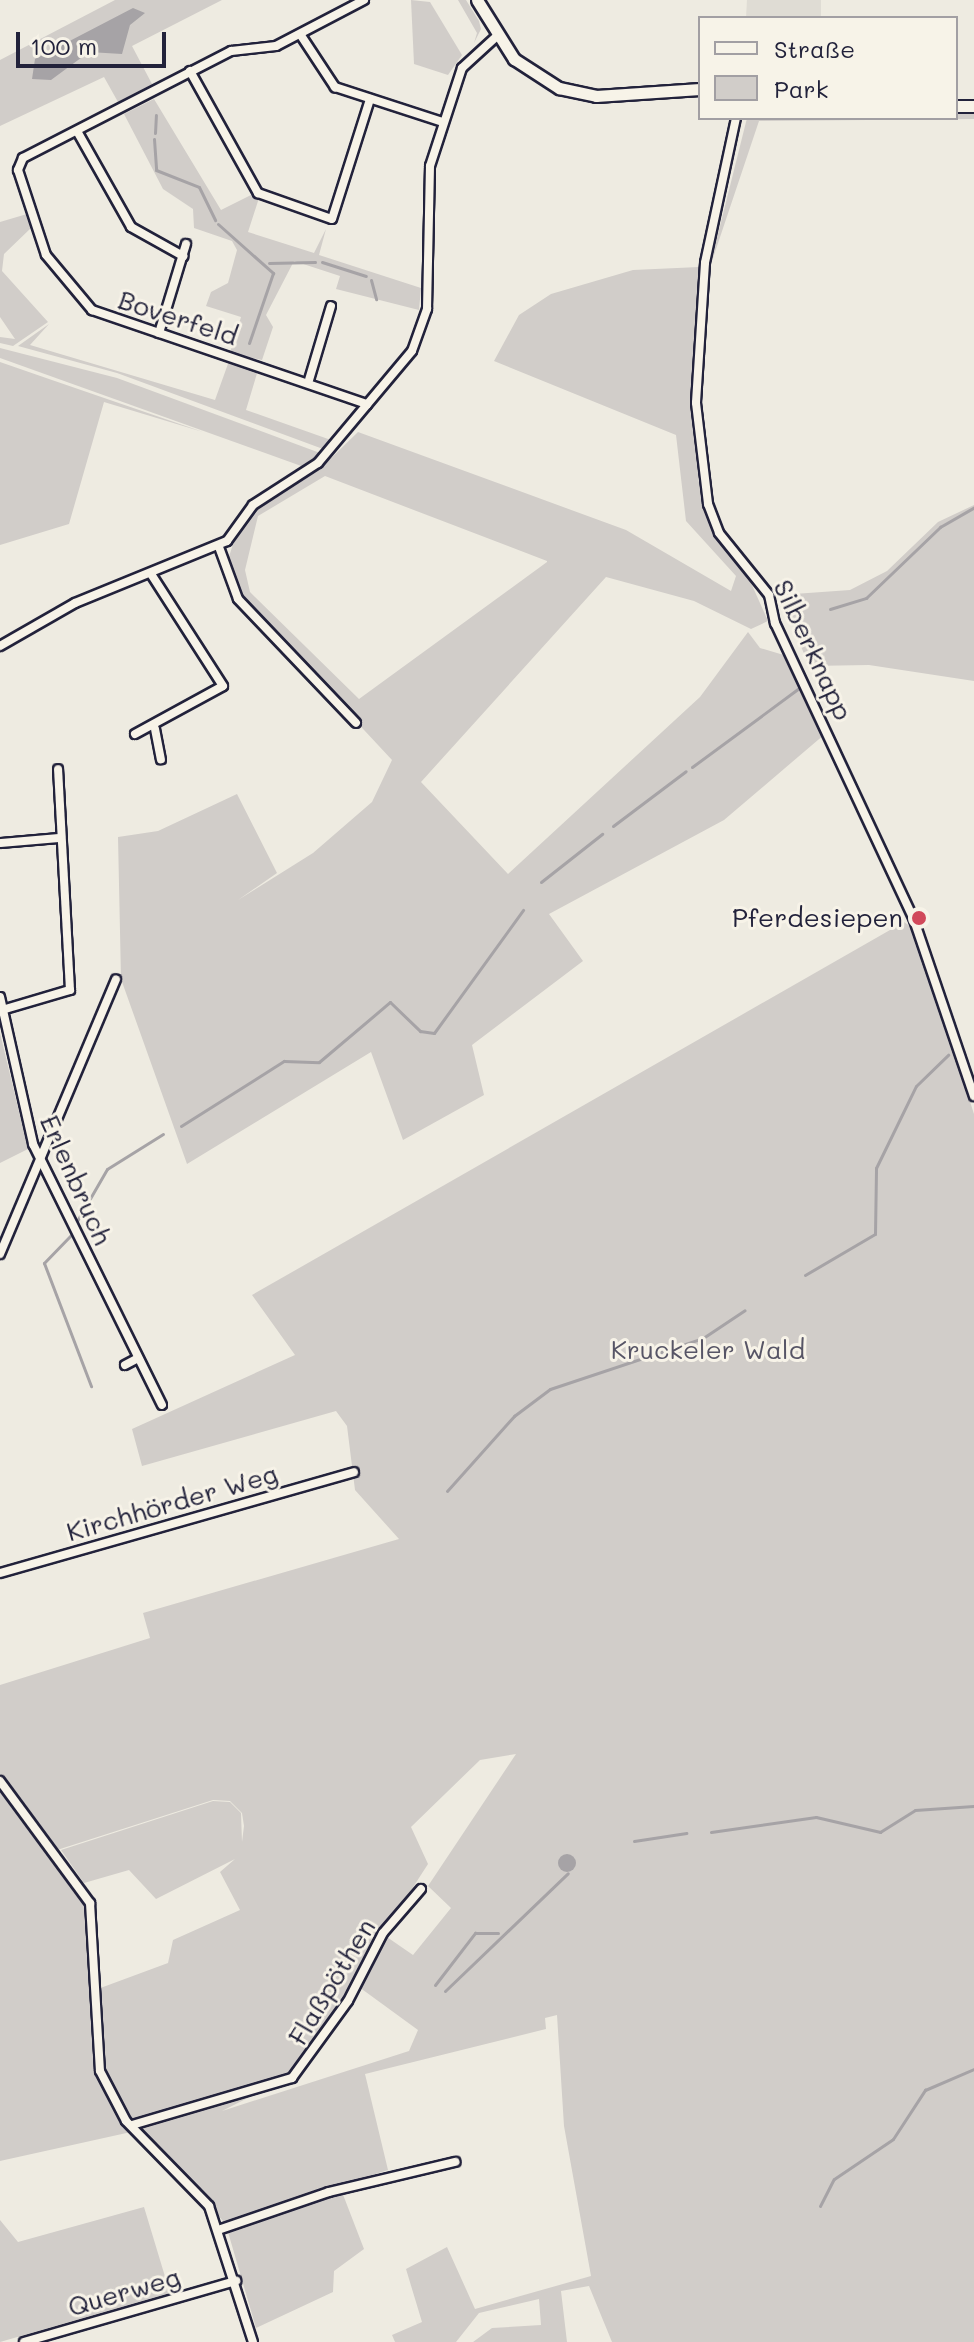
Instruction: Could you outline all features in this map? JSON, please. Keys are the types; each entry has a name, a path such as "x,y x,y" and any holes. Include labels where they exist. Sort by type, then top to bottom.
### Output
{"street":[{"name":"Boverfeld","path":"364,0 300,34 233,50 18,163 40,242 92,310 309,380 367,404"},
{"path":"477,0 497,36 523,67 572,91 698,89"},
{"path":"300,34 328,82 443,122"},
{"path":"0,646 64,608 219,547 253,505 318,463 367,404 421,336 430,276 428,175 443,122 467,60 497,36"},
{"path":"190,71 258,193 332,219 370,99"},
{"name":"Silberknapp","path":"736,120 705,263 696,403 708,504 719,533 769,595 775,623 914,920 974,1096"},
{"path":"77,131 131,227 183,256"},
{"path":"159,333 186,244"},
{"path":"309,380 331,306"},
{"path":"219,547 238,599 356,723"},
{"path":"135,734 155,729 223,686 151,574"},
{"path":"155,729 161,759"},
{"path":"2,1010 70,990 58,838 58,769"},
{"path":"0,843 58,838"},
{"path":"0,1254 37,1155 113,981"},
{"name":"Erlenbruch","path":"0,997 37,1155 162,1405"},
{"path":"125,1365 138,1358"},
{"name":"Kirchhörder Weg","path":"0,1573 354,1472"},
{"path":"0,1781 90,1903 100,2071 132,2125 221,2229 253,2342"},
{"name":"Flaßpöthen","path":"132,2125 292,2078 348,2001 383,1933 421,1889"},
{"path":"221,2229 329,2192 455,2162"},
{"name":"Querweg","path":"24,2342 236,2281"}],"shaded area":[{"path":"747,0 821,0 821,16 746,16"},
{"path":"133,8 145,13 130,25 122,54 89,52 51,80 32,79 35,59"},
{"path":"567,1854 576,1863 567,1872 558,1863"}],"green space":[{"path":"115,0 222,0 132,46 152,84 118,102 104,77 0,126 0,60"},
{"path":"411,0 430,2 462,55 448,75 414,64"},
{"path":"458,0 466,0 479,21 481,29 474,43 477,33"},
{"path":"154,99 221,210 253,194 259,198 248,232 314,253 326,229 319,255 421,288 419,310 336,289 340,276 294,261 266,315 273,327 262,360 230,353 241,317 206,306 211,292 228,283 237,250 232,241 194,228 193,209 163,189 124,114"},
{"path":"958,111 974,111 974,119 958,119"},
{"path":"746,120 866,120 759,121 709,270"},
{"path":"27,214 31,228 4,254 2,271 48,322 13,346 0,343 0,337 15,339 0,317 0,222"},
{"path":"699,267 698,479 715,535 743,565 768,621 751,629 694,601 606,577 421,782 508,874 700,697 748,632 760,648 787,656 825,734 724,820 549,914 583,961 472,1045 484,1095 403,1140 371,1052 187,1164 121,979 118,837 158,831 237,794 277,873 238,900 313,853 372,802 392,760 242,599 228,560 233,544 265,501 322,467 358,432 626,530 731,591 736,576 686,521 676,435 494,361 519,315 551,294 633,270","holes":["325,476 547,561 359,699 250,592 245,570 258,516"]},
{"path":"49,324 30,345 215,400 229,361 258,370 246,410 331,440 323,449 117,373 18,346"},
{"path":"0,348 117,378 320,453 304,467 0,358"},
{"path":"0,362 203,432 104,402 69,524 0,545"},
{"path":"974,505 974,681 869,665 809,666 780,595 850,590 887,571 938,522"},
{"name":"Kruckeler Wald","path":"904,922 914,929 974,1114 974,2342 612,2342 589,2286 561,2291 567,2342 473,2342 492,2328 541,2325 539,2299 479,2313 456,2342 395,2342 392,2335 422,2322 406,2269 447,2247 475,2309 591,2276 564,2126 557,2015 545,2018 546,2029 365,2074 388,2170 224,2222 140,2130 0,2161 0,1685 150,1638 143,1613 399,1539 355,1490 347,1426 336,1411 142,1466 132,1429 295,1355 252,1295","holes":["516,1754 428,1886 451,1908 413,1955 384,1935 359,1987 418,2030 409,2051 222,2111 291,2076 428,1864 411,1827 480,1760","213,1800 230,1801 242,1813 242,1842 241,1813 230,1802 213,1801 61,1850 84,1883 129,1870 156,1899 235,1859 220,1872 240,1910 173,1940 168,1963 95,1990 88,1910 54,1851"]},
{"path":"0,1033 28,1149 0,1163"},
{"path":"342,2192 364,2249 334,2271 333,2292 256,2328 228,2232"},
{"path":"144,2207 170,2293 0,2342 0,2220 18,2242"}],"waterway":[{"path":"155,133 156,115"},
{"path":"154,139 156,170 199,187 215,220"},
{"path":"218,224 273,273 249,343"},
{"path":"269,263 315,262"},
{"path":"322,262 366,276"},
{"path":"371,280 376,299"},
{"path":"830,609 866,598 940,527 974,507"},
{"path":"692,767 799,688"},
{"path":"613,826 686,771"},
{"path":"541,882 602,834"},
{"path":"181,1126 284,1061 319,1062 390,1002 420,1031 434,1033 523,910"},
{"path":"805,1275 875,1234 876,1168 916,1086 948,1055"},
{"path":"77,1221 107,1169 163,1134"},
{"path":"71,1235 44,1263 91,1386"},
{"path":"447,1491 514,1416 550,1389 703,1338 745,1310"},
{"path":"711,1832 816,1817 880,1832 915,1810 974,1806"},
{"path":"634,1841 686,1833"},
{"path":"445,1991 568,1873"},
{"path":"435,1985 475,1933 498,1933"},
{"path":"820,2206 834,2179 893,2139 925,2090 974,2069"}],"place":[{"name":"Pferdesiepen","path":"919,918"}]}
